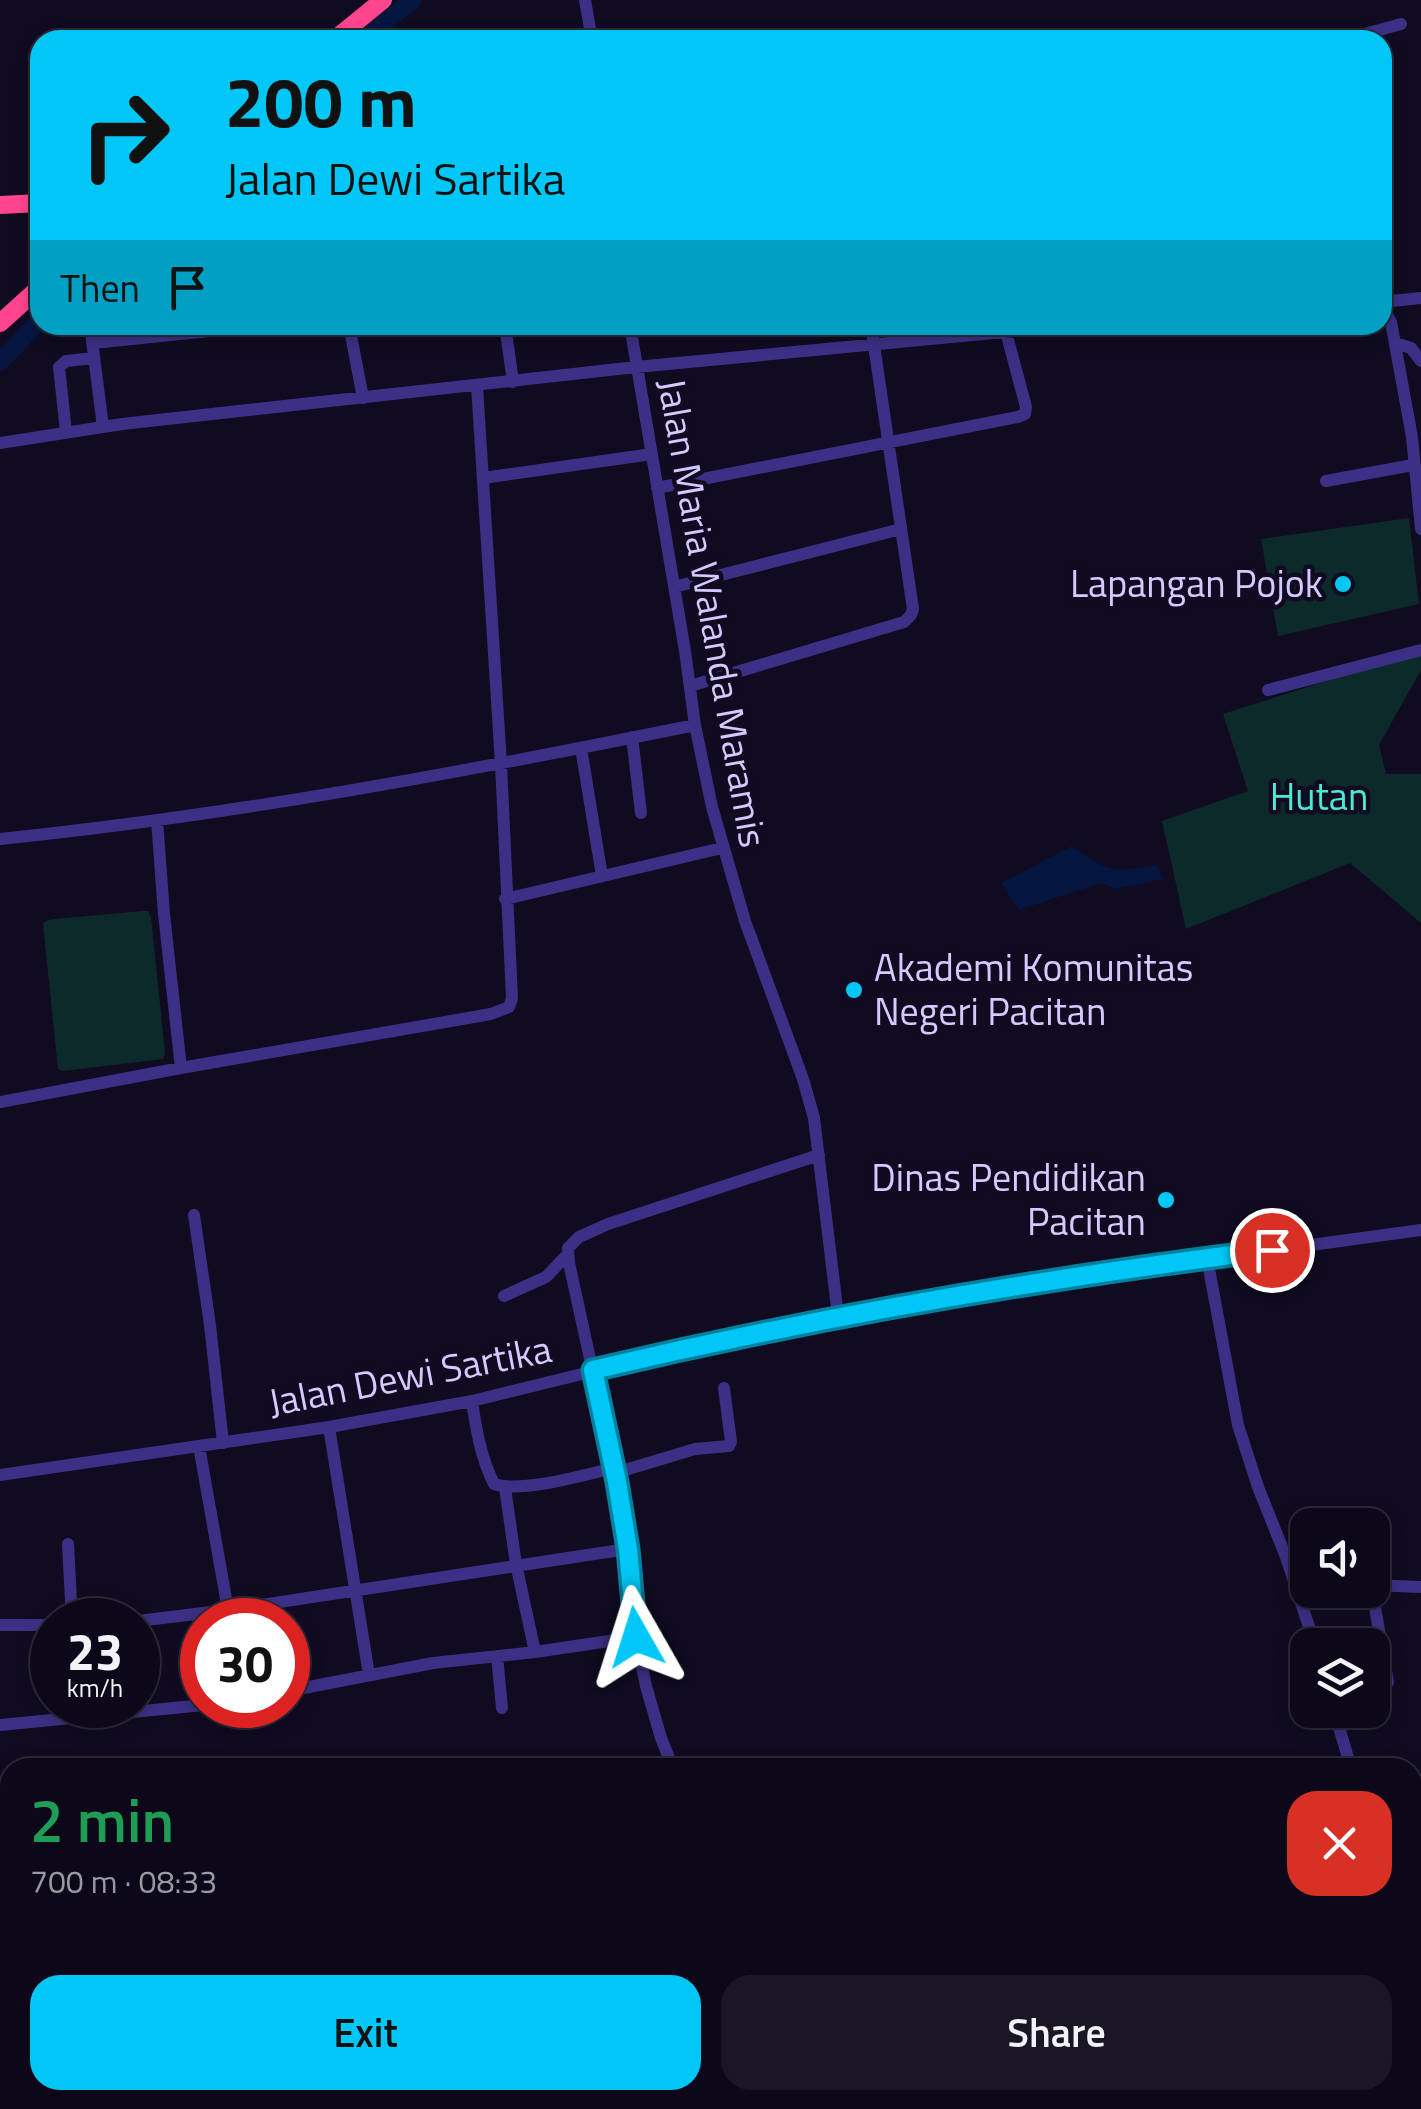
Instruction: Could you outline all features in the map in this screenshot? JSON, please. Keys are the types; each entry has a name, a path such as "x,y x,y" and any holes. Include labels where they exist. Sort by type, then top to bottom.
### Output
{"highway":[{"path":"346,30 382,0"},
{"path":"0,205 30,204"},
{"path":"0,323 30,297"}],"street":[{"path":"584,0 590,30"},
{"path":"1379,30 1401,24"},
{"path":"1392,303 1421,298"},
{"path":"1392,322 1416,436 1414,465 1421,529"},
{"path":"92,335 103,427"},
{"path":"66,432 59,367 66,361 94,351 201,335"},
{"path":"351,335 362,398"},
{"path":"506,335 513,382"},
{"name":"Jalan Maria Walanda Maramis","path":"631,335 694,724 722,848 814,1118 838,1316"},
{"path":"690,686 904,622 911,615 872,335"},
{"path":"0,443 103,427 636,366 976,335"},
{"path":"657,488 1024,414 1026,408 1007,335"},
{"path":"1395,343 1411,348 1421,361"},
{"path":"0,1102 509,1008 512,998 478,386"},
{"path":"483,478 652,454"},
{"path":"1326,482 1414,465"},
{"path":"674,587 902,529"},
{"path":"1268,690 1421,650"},
{"path":"0,839 247,809 500,764 694,724"},
{"path":"632,737 641,813"},
{"path":"581,748 602,876"},
{"path":"158,820 181,1068"},
{"path":"505,900 722,848"},
{"path":"504,1296 546,1277 579,1237 608,1224 819,1155"},
{"path":"194,1215 223,1442"},
{"name":"Jalan Dewi Sartika","path":"0,1475 329,1427 472,1401 720,1340 838,1316 1040,1282 1421,1230"},
{"path":"567,1255 615,1471 628,1549 636,1637 656,1721 669,1758"},
{"path":"1206,1258 1238,1425 1309,1628"},
{"path":"472,1401 488,1472 494,1484 505,1488 615,1471 696,1449 729,1446 724,1388"},
{"path":"329,1427 370,1675"},
{"path":"199,1446 226,1598"},
{"path":"505,1488 535,1652"},
{"path":"68,1544 71,1598"},
{"path":"301,1598 628,1549"},
{"path":"1390,1588 1421,1587"},
{"path":"0,1625 30,1625"},
{"path":"310,1687 433,1663 636,1637"},
{"path":"498,1656 502,1708"},
{"path":"0,1725 180,1707"},
{"path":"1339,1728 1348,1758"}],"green space":[{"name":"Lapangan Pojok","path":"1409,518 1419,604 1278,636 1261,539"},
{"name":"Hutan","path":"1421,651 1421,670 1379,745 1386,774 1421,774 1421,923 1350,863 1186,929 1162,821 1248,791 1223,714"},
{"path":"148,911 163,1059 58,1069 43,924 54,919"}],"water":[{"path":"1072,846 1103,866 1130,869 1157,865 1163,879 1117,889 1101,883 1019,910 1001,883"}],"waterway":[{"path":"376,30 413,0"},
{"path":"0,362 30,330"}],"place":[{"name":"Lapangan Pojok","path":"1343,584"},
{"name":"Akademi Komunitas Negeri Pacitan","path":"854,990"},
{"name":"Dinas Pendidikan Pacitan","path":"1166,1200"}],"route":[{"path":"636,1637 628,1549 593,1370 838,1316 1040,1282 1272,1250"}]}
